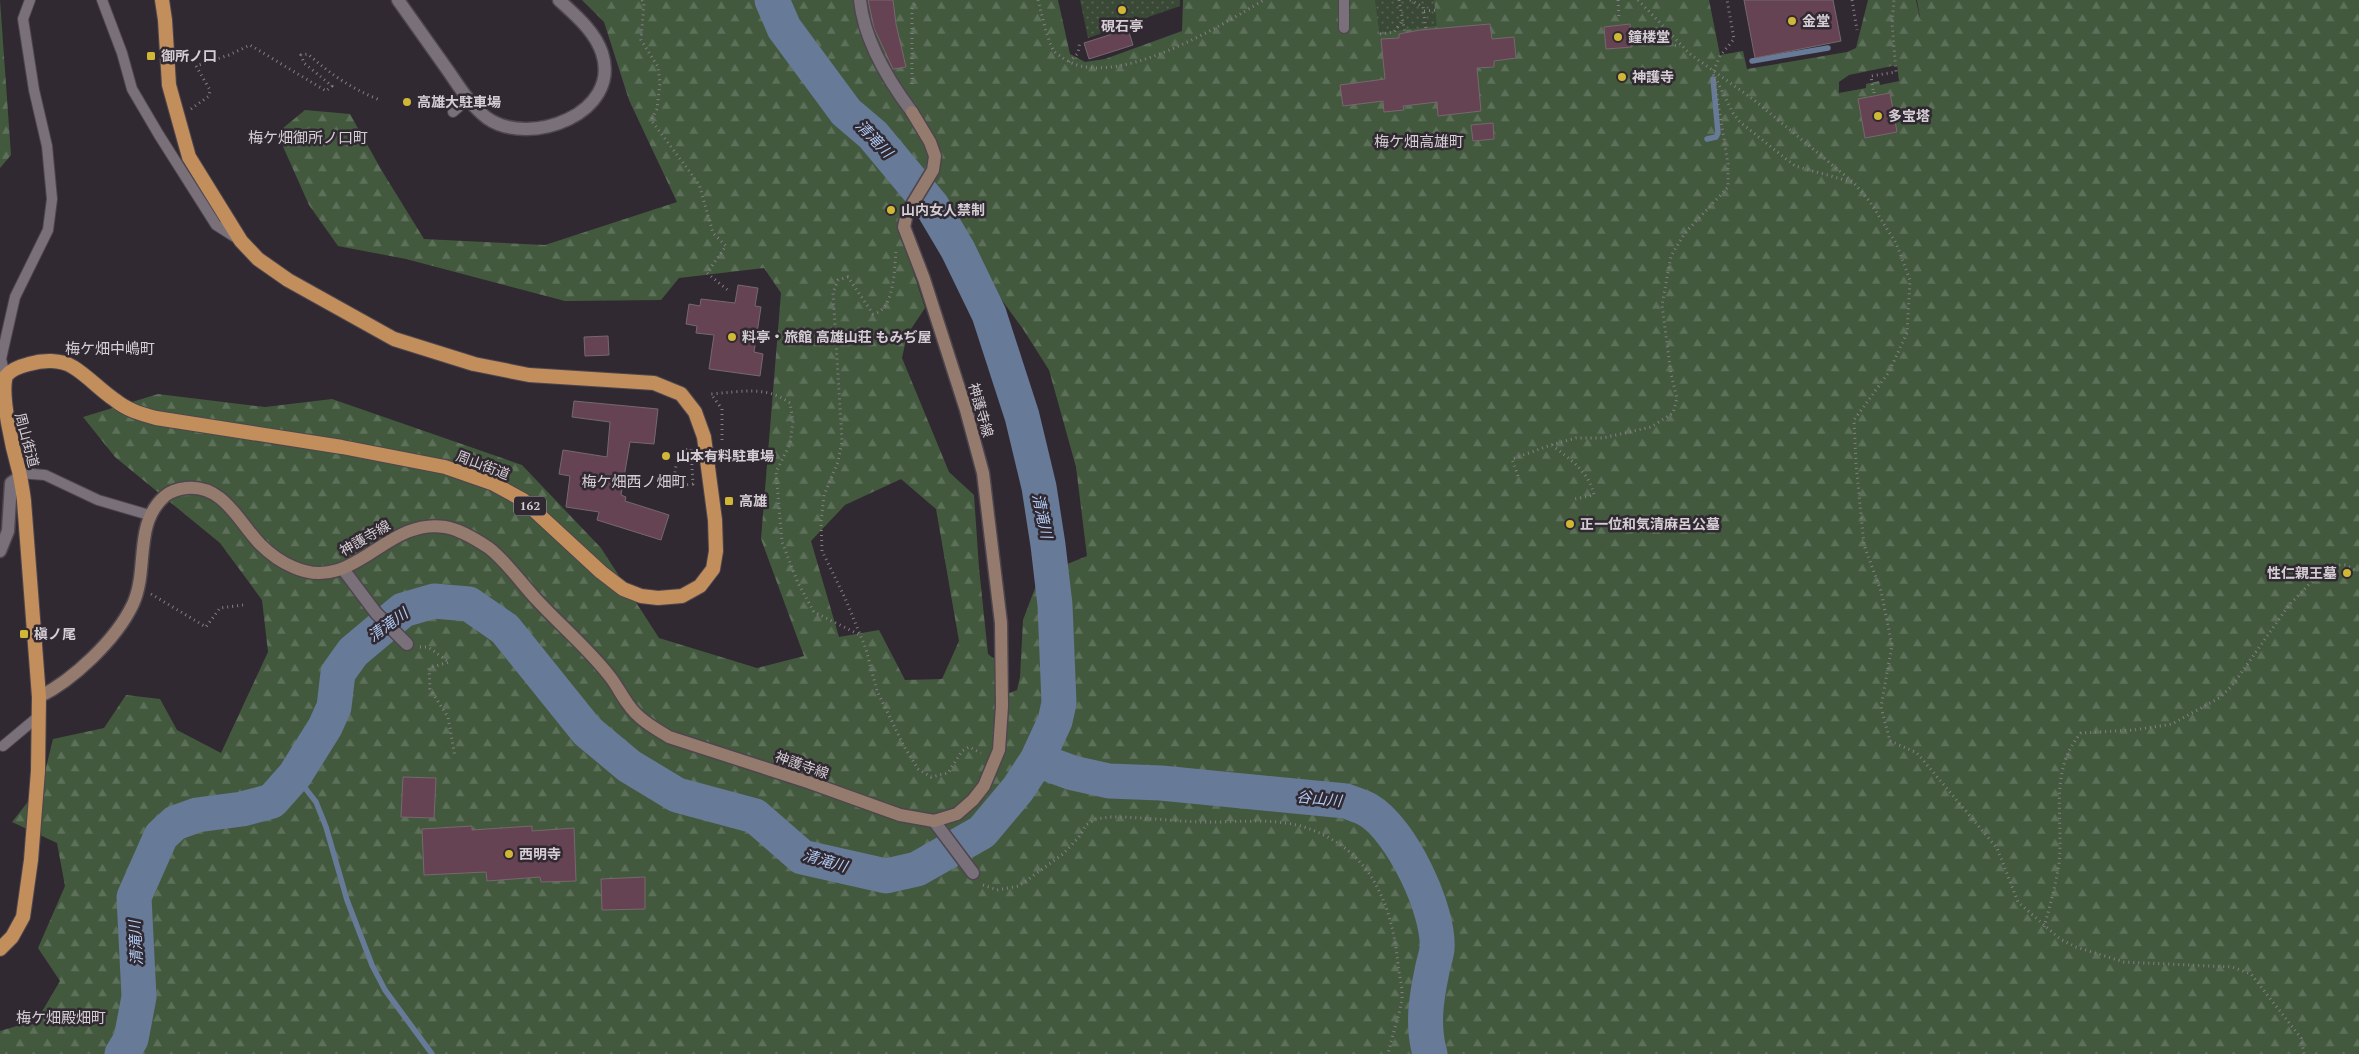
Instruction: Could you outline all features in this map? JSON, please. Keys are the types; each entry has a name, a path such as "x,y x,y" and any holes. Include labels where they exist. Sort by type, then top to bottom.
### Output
{"highway":[{"name":"周山街道","path":"0,949 12,937 23,917 27,897 37,781 40,716 25,511 20,475 4,426 0,402 1,387 5,376 20,366 38,361 58,362 72,366 115,401 132,411 156,418 342,447 445,467 494,484 523,500 608,578 623,589 641,596 658,598 682,596 700,586 713,569 716,551 715,520 704,437 695,412 681,394 654,383 529,375 474,364 394,339 288,280 258,259 241,241 189,157 169,85 162,0"}],"main road":[{"name":"神護寺線","path":"149,514 166,495 178,489 193,487 206,490 221,497 258,542 290,566 308,574 329,574 343,569 400,534 425,526 446,527 490,549 611,678 629,706 649,725 669,737 808,782 900,816 937,824 957,814 973,800 984,786 999,750 1002,706 1001,623 982,473 966,410 924,278 904,227 907,214 933,170 935,156 932,145 912,112"},
{"path":"39,697 61,686 92,658 133,604 149,514"}],"street":[{"path":"398,0 468,99 488,119 501,126 516,129 536,129 554,124 582,110 600,94 604,83 602,51 584,24 559,0"},
{"path":"860,0 865,25 889,80 912,112"},
{"path":"0,551 8,531 11,483 20,475"},
{"path":"343,569 376,613 407,644"},
{"path":"937,824 973,873"}],"lane":[{"path":"5,376 1,359 15,297 48,230 52,199 47,146 34,90 23,20 30,0"},
{"path":"102,0 122,53 132,89 216,225 241,241"},
{"path":"1344,0 1344,28"},
{"path":"453,112 468,99"},
{"path":"20,475 45,474 98,500 149,514"},
{"path":"3,746 40,716"}],"path":[{"path":"642,0 644,3 641,40 658,67 660,83 657,109 651,120 698,184 713,233 726,246 707,273 730,292"},
{"path":"912,112 912,9 916,0"},
{"path":"1038,0 1054,51 1079,67 1109,69 1162,53 1215,30 1264,0"},
{"path":"1399,0 1405,33"},
{"path":"1410,0 1423,7 1426,30"},
{"path":"1618,0 1619,19"},
{"path":"1638,0 1681,46 1713,72 1754,100 1854,183 1870,202 1896,244 1910,280 1907,333 1889,372 1854,420 1856,464 1864,545 1881,591 1892,645 1881,708 1890,741 1917,753 1997,848 2018,902 2044,927 2060,939 2076,947 2124,962 2232,967 2251,974 2301,1038 2304,1054"},
{"path":"1518,476 1512,459 1576,438 1603,438 1651,427 1673,413 1677,398 1670,365 1662,305 1672,256 1685,233 1728,187 1728,164 1713,72 1720,56 1734,40 1727,0"},
{"path":"1852,0 1857,30"},
{"path":"1874,92 1871,76 1896,72 1892,23 1894,0"},
{"path":"1424,11 1437,10"},
{"path":"1380,34 1394,32 1403,20"},
{"path":"1068,61 1078,53 1080,41"},
{"path":"1646,42 1681,46"},
{"path":"189,106 192,110 209,96 210,90 196,66 229,55 250,45 326,91 332,86 304,63 301,55 308,54 333,77 363,94 380,100"},
{"path":"1713,72 1727,102 1740,122 1795,166 1854,183"},
{"path":"894,271 890,295 880,313 873,314 848,278 838,280 833,292 842,441 838,462 824,495 820,522 822,551 846,598 861,635 877,691 905,748 918,769 931,777 948,773 962,752 969,747 994,761"},
{"path":"722,445 724,430 722,408 712,394 757,390 778,394 790,403 793,421 790,444 776,472 782,542 798,583 814,612 861,635"},
{"path":"1551,445 1585,474 1594,495 1575,499"},
{"path":"686,450 678,451 674,486 693,484"},
{"path":"2044,927 2059,862 2058,797 2070,746 2081,733 2134,730 2172,724 2219,698 2232,686 2289,605 2314,578 2328,565 2347,566 2355,570"},
{"path":"137,586 206,627 220,608 243,605"},
{"path":"407,644 428,647 449,662 429,668 430,689 448,717 455,757"},
{"path":"973,873 982,884 997,890 1019,886 1063,854 1079,837 1086,825 1096,819 1110,817 1201,822 1276,822 1303,827 1331,838 1348,848 1362,862 1383,897 1396,938 1402,998 1388,1054"}],"green space":[{"path":"0,0 11,155 0,168"},
{"path":"582,0 1058,0 1070,54 1085,62 1105,59 1182,31 1183,0 1709,0 1720,55 1743,51 1747,69 1847,52 1856,48 1868,0 1916,0 1921,23 1917,0 2359,0 2359,1054 0,1054 0,1031 37,1020 60,981 38,948 65,886 57,843 12,822 42,784 53,739 104,728 126,695 160,699 177,730 221,753 268,652 262,600 220,543 115,457 83,417 158,394 265,407 332,399 522,465 601,548 659,638 757,668 804,656 761,539 781,293 764,268 679,278 661,300 565,301 406,259 338,246 309,205 277,133 305,110 350,114 382,171 424,239 545,245 677,202 629,100 604,22","holes":["1897,65 1899,81 1880,85 1879,81 1866,84 1866,88 1839,93 1839,82 1849,75","932,197 964,248 1023,329 1049,370 1076,467 1087,556 1040,575 1023,620 1020,677 1017,690 1007,694 998,662 988,654 974,495 949,472 902,358 907,335 925,308 899,227","901,479 936,509 959,641 942,679 905,680 879,630 839,637 811,541 845,505"]},
{"path":"1080,0 1180,0 1180,6 1088,38"},
{"path":"1375,0 1434,0 1437,26 1379,33"}],"building":[{"path":"868,0 893,0 896,24 906,67 893,69 874,28"},
{"name":"金堂","path":"1744,0 1833,0 1841,41 1755,58"},
{"path":"1490,24 1492,39 1514,37 1516,58 1494,61 1494,67 1477,68 1481,111 1438,116 1437,102 1403,106 1404,110 1384,112 1383,101 1343,106 1340,85 1385,79 1381,39 1399,38 1399,34 1420,30"},
{"name":"鐘楼堂","path":"1630,24 1632,47 1606,49 1604,27"},
{"path":"1128,29 1133,45 1089,59 1084,43"},
{"name":"多宝塔","path":"1890,93 1897,132 1865,138 1858,99"},
{"path":"1493,123 1494,139 1473,141 1471,125"},
{"path":"738,285 758,288 755,306 761,307 754,352 763,354 760,376 709,369 714,335 696,333 697,326 686,324 689,304 700,306 701,299 735,303"},
{"path":"608,336 609,355 585,356 584,337"},
{"path":"574,401 658,409 654,444 630,442 621,495 626,497 625,501 669,515 661,540 597,520 599,512 566,507 570,476 559,474 563,450 607,457 610,422 572,417"},
{"path":"403,777 436,778 434,818 401,817"},
{"path":"472,826 472,830 532,826 532,831 574,828 576,881 541,882 540,877 487,881 486,872 424,875 422,829"},
{"path":"645,877 645,909 602,910 601,879"}],"waterway":[{"name":"清滝川","path":"122,1054 131,1039 139,997 134,897 161,836 175,823 197,815 242,809 272,801 295,775 325,727 334,707 338,673 353,652 403,610 434,601 469,604 505,629 587,731 629,766 677,795 755,816 802,857 886,876 917,869 982,832 1018,789 1037,760 1055,721 1059,703 1055,605 1039,487 1022,416 989,314 958,250 932,206 873,135 846,112 784,28 772,0"},
{"path":"1752,61 1828,48"},
{"path":"1707,139 1716,137 1718,133 1713,79"},
{"name":"谷山川","path":"1037,760 1073,773 1109,781 1161,783 1346,801 1368,810 1381,820 1405,852 1416,872 1432,914 1437,949 1426,1012 1426,1033 1430,1054"},
{"path":"295,775 316,802 326,827 347,900 372,965 385,990 432,1054"}],"place":[{"name":"硯石亭","path":"1122,10"},
{"name":"金堂","path":"1792,21"},
{"name":"鐘楼堂","path":"1618,37"},
{"name":"御所ノ口","path":"151,56"},
{"name":"神護寺","path":"1622,77"},
{"name":"高雄大駐車場","path":"407,102"},
{"name":"多宝塔","path":"1878,116"},
{"name":"山内女人禁制","path":"891,210"},
{"name":"料亭・旅館 高雄山荘 もみぢ屋","path":"732,337"},
{"name":"山本有料駐車場","path":"666,456"},
{"name":"高雄","path":"729,501"},
{"name":"正一位和気清麻呂公墓","path":"1570,524"},
{"name":"性仁親王墓","path":"2347,573"},
{"name":"槇ノ尾","path":"24,634"},
{"name":"西明寺","path":"509,854"}],"district":[{"name":"梅ケ畑御所ノ口町","path":"308,138"},
{"name":"梅ケ畑高雄町","path":"1419,142"},
{"name":"梅ケ畑中嶋町","path":"110,349"},
{"name":"梅ケ畑西ノ畑町","path":"634,482"},
{"name":"梅ケ畑殿畑町","path":"61,1018"}]}
